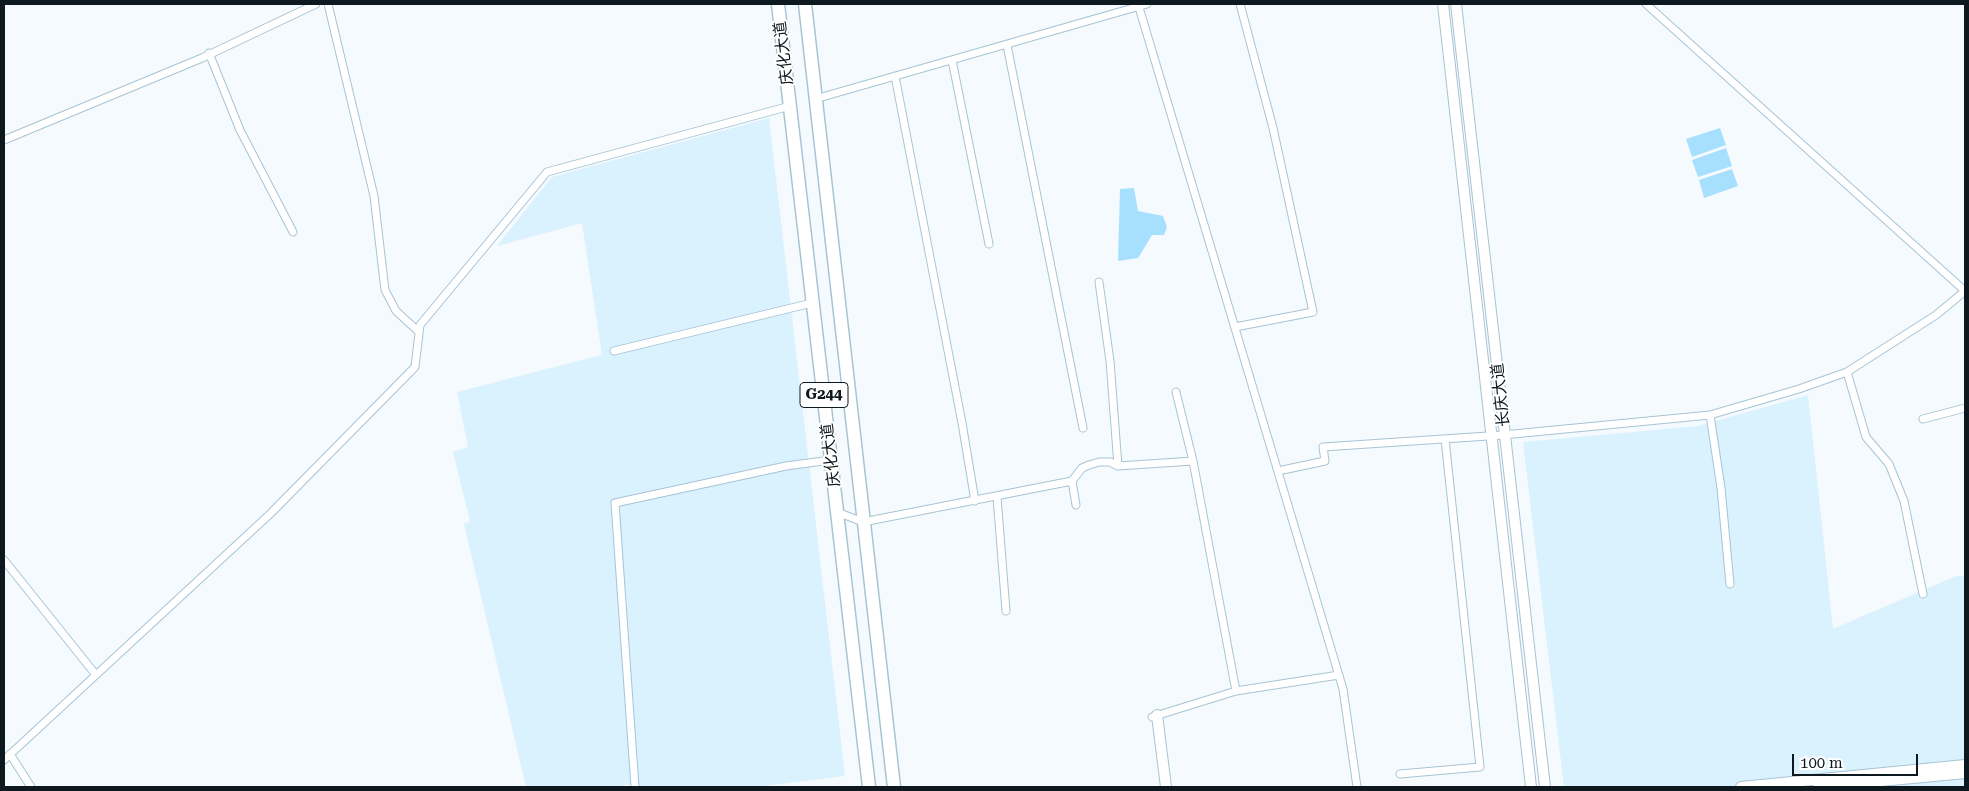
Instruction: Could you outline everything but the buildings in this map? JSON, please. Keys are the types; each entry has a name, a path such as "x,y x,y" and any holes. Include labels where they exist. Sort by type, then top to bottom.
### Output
{"highway":[{"name":"庆化大道","path":"778,4 869,787"},
{"name":"庆化大道","path":"804,4 894,787"}],"main road":[{"name":"长庆大道","path":"1443,4 1531,787"},
{"name":"长庆大道","path":"1456,4 1545,787"},
{"path":"1154,716 1161,787"},
{"path":"1154,716 1166,787"},
{"path":"1741,787 1965,766"},
{"path":"1818,787 1965,773"}],"street":[{"path":"4,140 209,53 316,4"},
{"path":"328,4 374,196 385,290 396,311 419,332"},
{"path":"815,99 1007,45 1138,5 1147,4"},
{"path":"1235,327 1313,312 1273,128 1240,4"},
{"path":"1278,471 1325,461 1323,448 1505,434 1710,415 1799,389 1847,372 1936,315 1965,291 1646,4"},
{"path":"1138,5 1343,689 1357,787"},
{"path":"1007,45 1083,428"},
{"path":"209,53 240,130 293,232"},
{"path":"952,60 989,244"},
{"path":"895,76 962,423 975,501"},
{"path":"31,787 5,758 270,514 415,366 420,325 548,172 790,106"},
{"path":"1098,282 1110,361 1118,466"},
{"path":"614,351 812,303"},
{"path":"1847,372 1866,437 1889,464 1901,492 1923,594"},
{"path":"1176,392 1193,461 1236,691"},
{"path":"1923,419 1965,408"},
{"path":"1710,415 1721,488 1730,584"},
{"path":"1400,774 1480,767 1445,439"},
{"path":"635,787 615,503 786,466 831,460"},
{"path":"837,512 863,522 1072,481 1082,468 1089,465 1110,462 1118,466 1193,461"},
{"path":"1072,481 1076,505"},
{"path":"997,497 1006,611"},
{"path":"4,560 96,675"},
{"path":"1154,716 1236,691 1339,675"}],"shaded area":[{"path":"769,118 845,776 756,787 638,787 637,783 614,787 526,787 464,524 470,521 453,452 468,447 457,392 602,355 582,223 497,246 552,177"},
{"path":"1720,128 1726,145 1692,157 1686,139"},
{"path":"1726,148 1732,166 1698,177 1692,160"},
{"path":"1732,169 1738,186 1704,198 1699,180"},
{"path":"1134,188 1138,211 1163,216 1167,227 1164,235 1152,235 1138,258 1118,261 1120,189"},
{"path":"1808,395 1833,629 1956,576 1965,576 1965,787 1564,787 1523,442 1698,426"}]}
